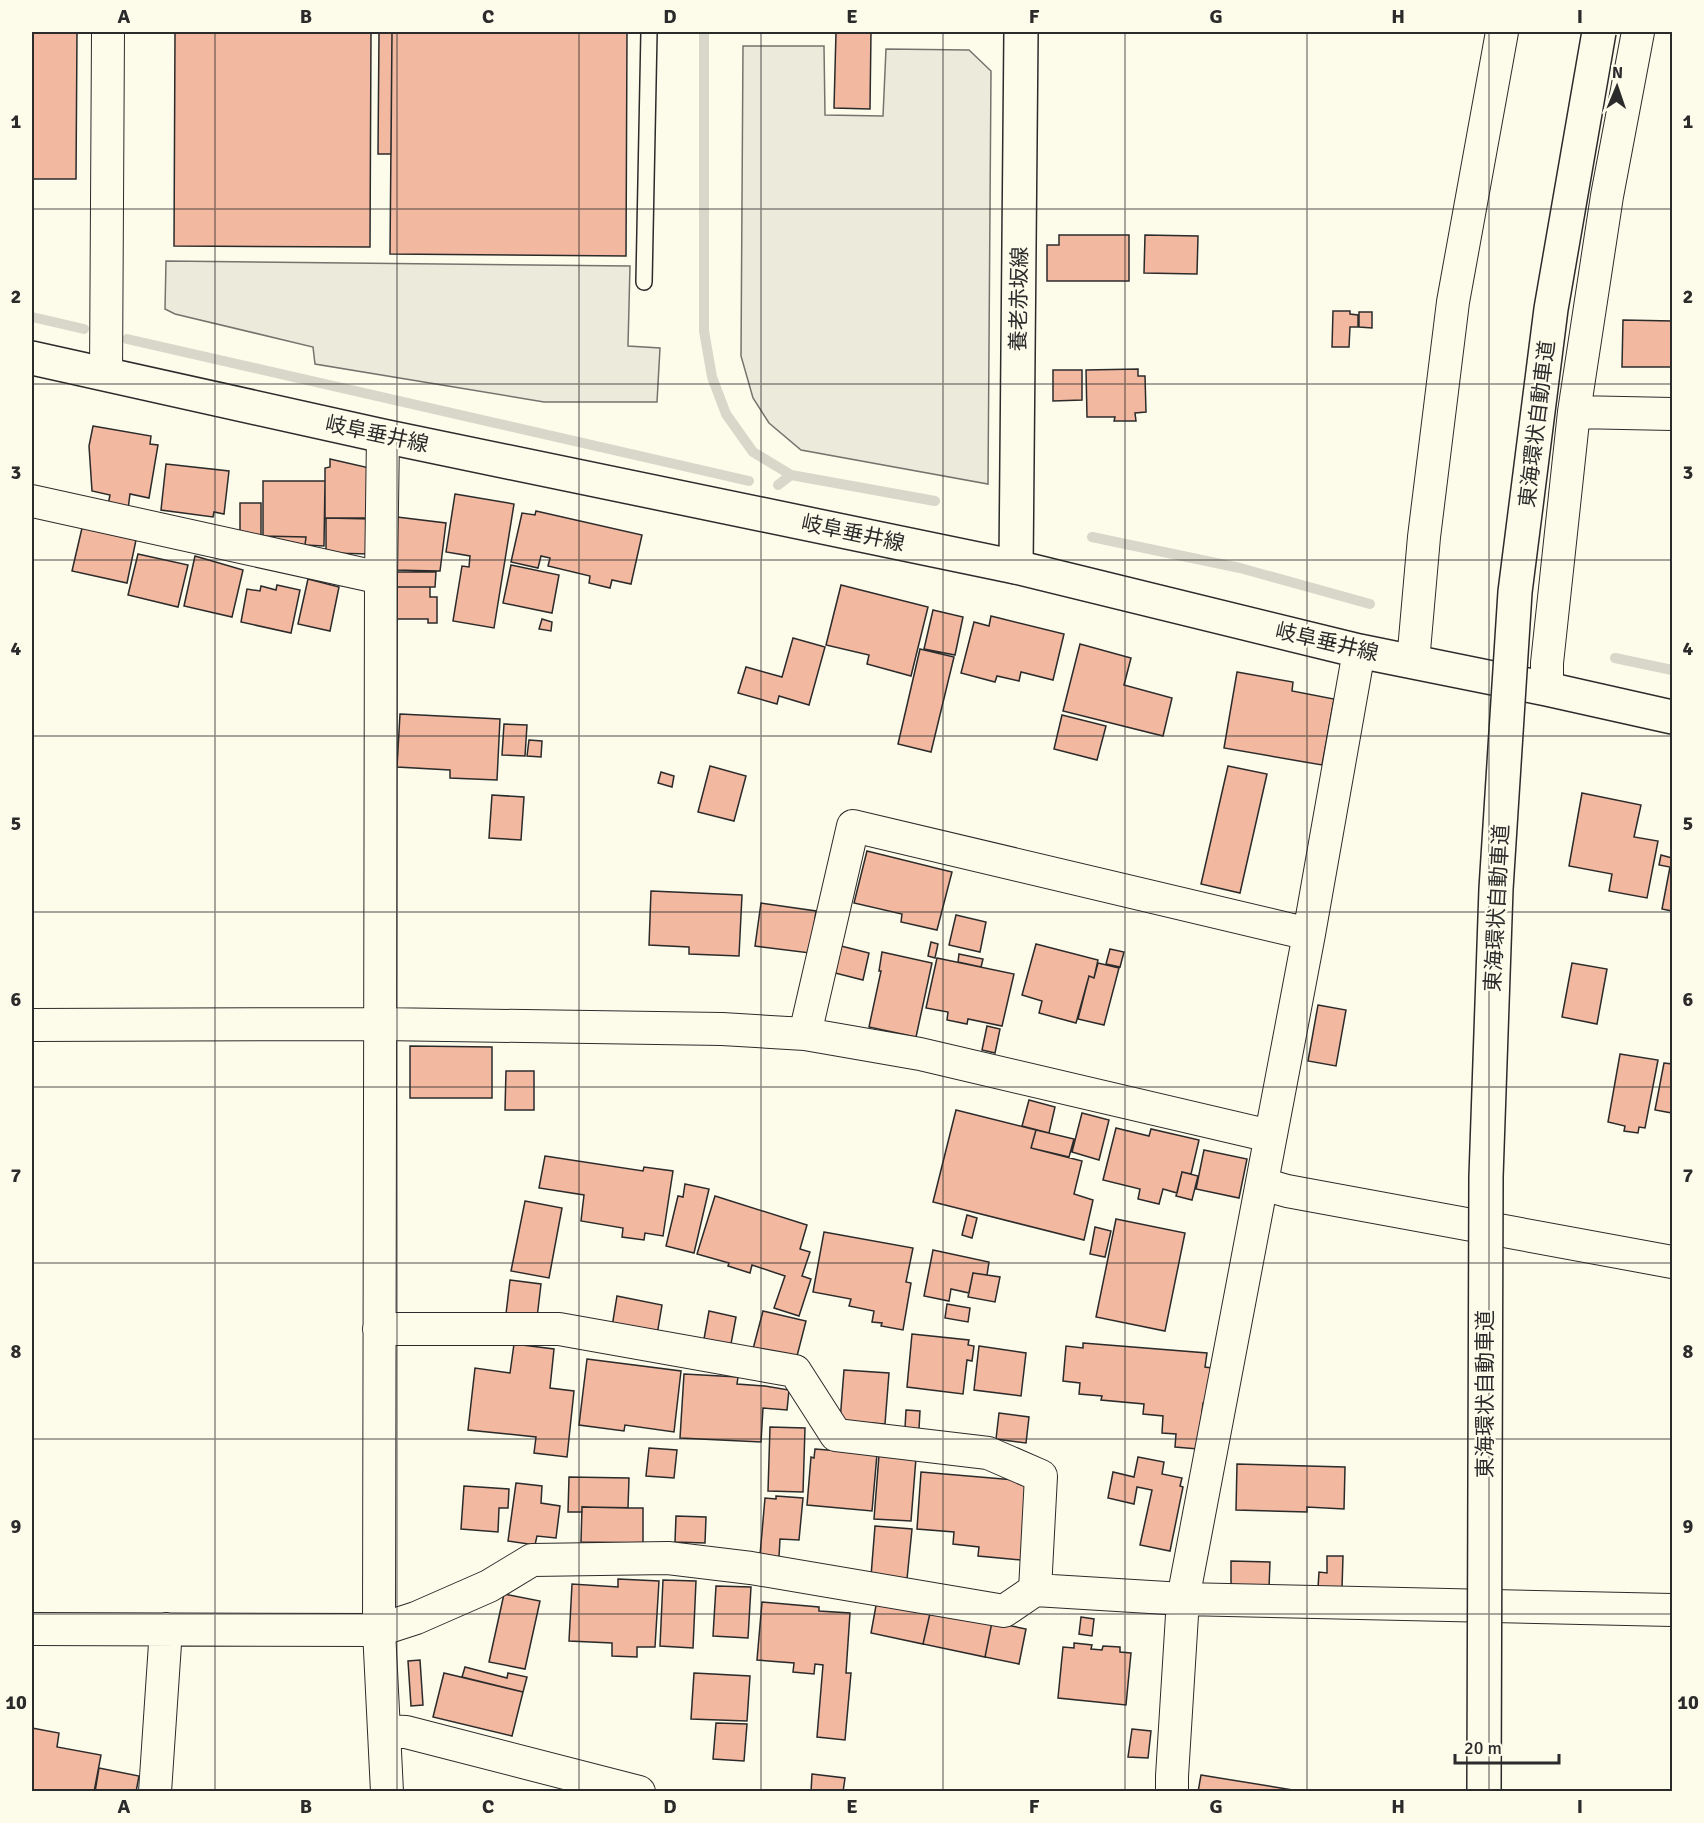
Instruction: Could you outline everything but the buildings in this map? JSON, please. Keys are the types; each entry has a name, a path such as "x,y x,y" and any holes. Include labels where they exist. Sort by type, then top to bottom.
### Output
{"main road":[{"name":"養老赤坂線","path":"1016,567 1021,32"},
{"name":"東海環状自動車道","path":"1484,1791 1486,1177 1496,889 1515,592 1551,309 1599,32"},
{"name":"岐阜垂井線","path":"32,358 383,436 1016,567 1359,651 1672,717"}],"street":[{"path":"106,374 108,32"},
{"path":"1413,662 1424,537 1453,302 1502,32"},
{"path":"1546,689 1546,663 1574,412 1607,196 1638,32"},
{"path":"1574,412 1672,414"},
{"path":"383,436 379,1630 387,1791"},
{"path":"32,501 381,578"},
{"path":"1173,1791 1172,1764 1183,1599 1310,934 1359,651"},
{"path":"805,1034 852,825 1310,934"},
{"path":"32,1025 381,1024 722,1029 805,1034 920,1054 1270,1136"},
{"path":"1263,1184 1287,1191 1672,1262"},
{"path":"379,1329 559,1329 795,1371 836,1435 988,1453 1041,1476 1035,1590"},
{"path":"32,1629 379,1630 416,1618 489,1586 532,1560 668,1558 751,1568 1004,1611 1035,1590 1183,1599 1672,1610"},
{"path":"155,1791 166,1629"},
{"path":"384,1731 406,1732 639,1791"}],"lane":[{"path":"644,282 650,32"}],"shaded area":[{"path":"743,46 824,46 825,115 883,116 886,49 969,50 991,71 988,484 801,450 769,423 753,398 741,356"},
{"path":"166,261 630,266 628,346 660,348 657,402 544,402 315,364 313,347 175,314 165,309"}],"waterway":[{"path":"704,32 704,331 712,377 726,414 753,452 791,475 935,501"},
{"path":"32,317 84,329"},
{"path":"127,339 749,481"},
{"path":"778,485 791,475"},
{"path":"1092,537 1240,568 1370,604"},
{"path":"1615,658 1672,670"}]}
